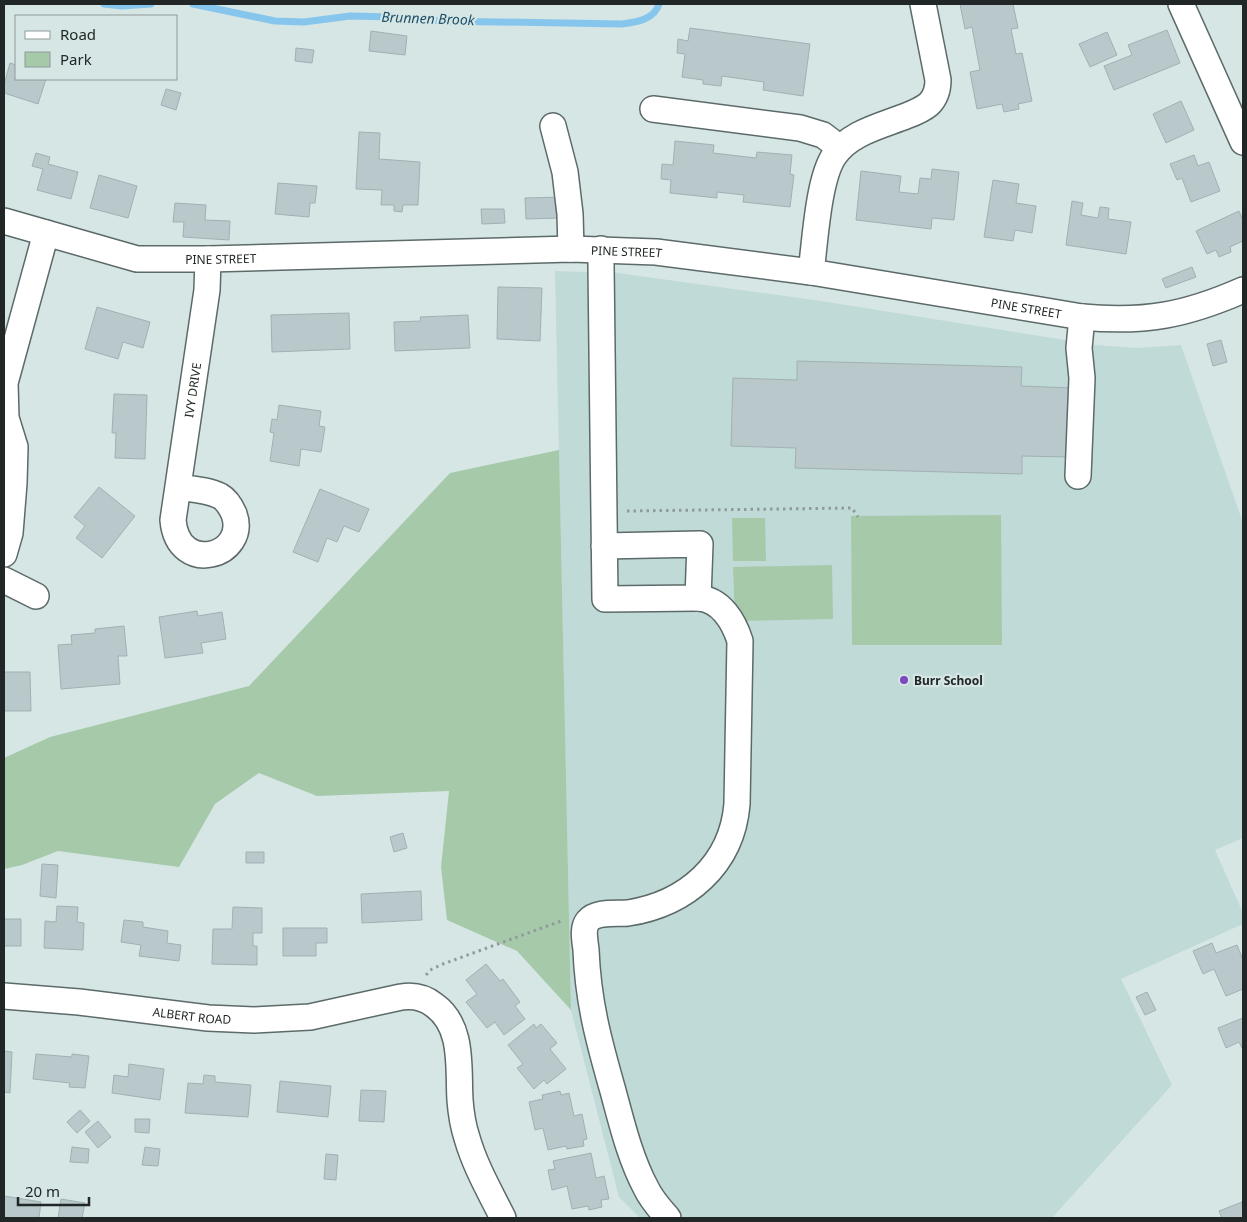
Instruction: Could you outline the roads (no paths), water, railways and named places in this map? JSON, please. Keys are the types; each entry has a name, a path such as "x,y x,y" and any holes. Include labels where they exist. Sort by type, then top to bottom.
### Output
{"street":[{"path":"811,272 824,180 832,158 840,148 860,134 930,104 938,89 938,80 922,4"},
{"path":"1181,4 1243,142"},
{"path":"653,109 800,128 823,134 840,148"},
{"path":"553,126 565,172 571,249"},
{"name":"PINE STREET","path":"4,221 136,259 208,259 571,249 682,254 811,272 1082,317 1120,320 1157,318 1191,309 1243,290"},
{"path":"4,554 12,516 15,447 6,418 5,383 46,234"},
{"path":"601,249 604,599 706,598 716,603 724,611 738,632 740,641 737,804 733,829 726,847 717,862 700,880 681,895 648,909 595,916 588,921 585,929 587,976 596,1030 623,1126 641,1177 650,1196 668,1218"},
{"name":"IVY DRIVE","path":"178,486 219,496 226,501 234,514 236,528 234,536 223,550 206,555 196,554 187,550 174,532 178,486 207,290 208,259"},
{"path":"1078,476 1082,378 1079,348 1082,317"},
{"path":"604,546 700,544 698,598"},
{"path":"4,580 36,596"},
{"name":"ALBERT ROAD","path":"4,996 79,1002 231,1020 293,1019 409,996 426,1000 442,1011 453,1029 458,1058 461,1114 466,1137 477,1167 503,1218"}],"waterway":[{"name":"Brunnen Brook","path":"104,4 122,6 151,4"},
{"name":"Brunnen Brook","path":"193,4 275,21 304,22 350,16 442,21 622,24 649,17 659,4"}],"place":[{"name":"Burr School","path":"904,680"}]}
